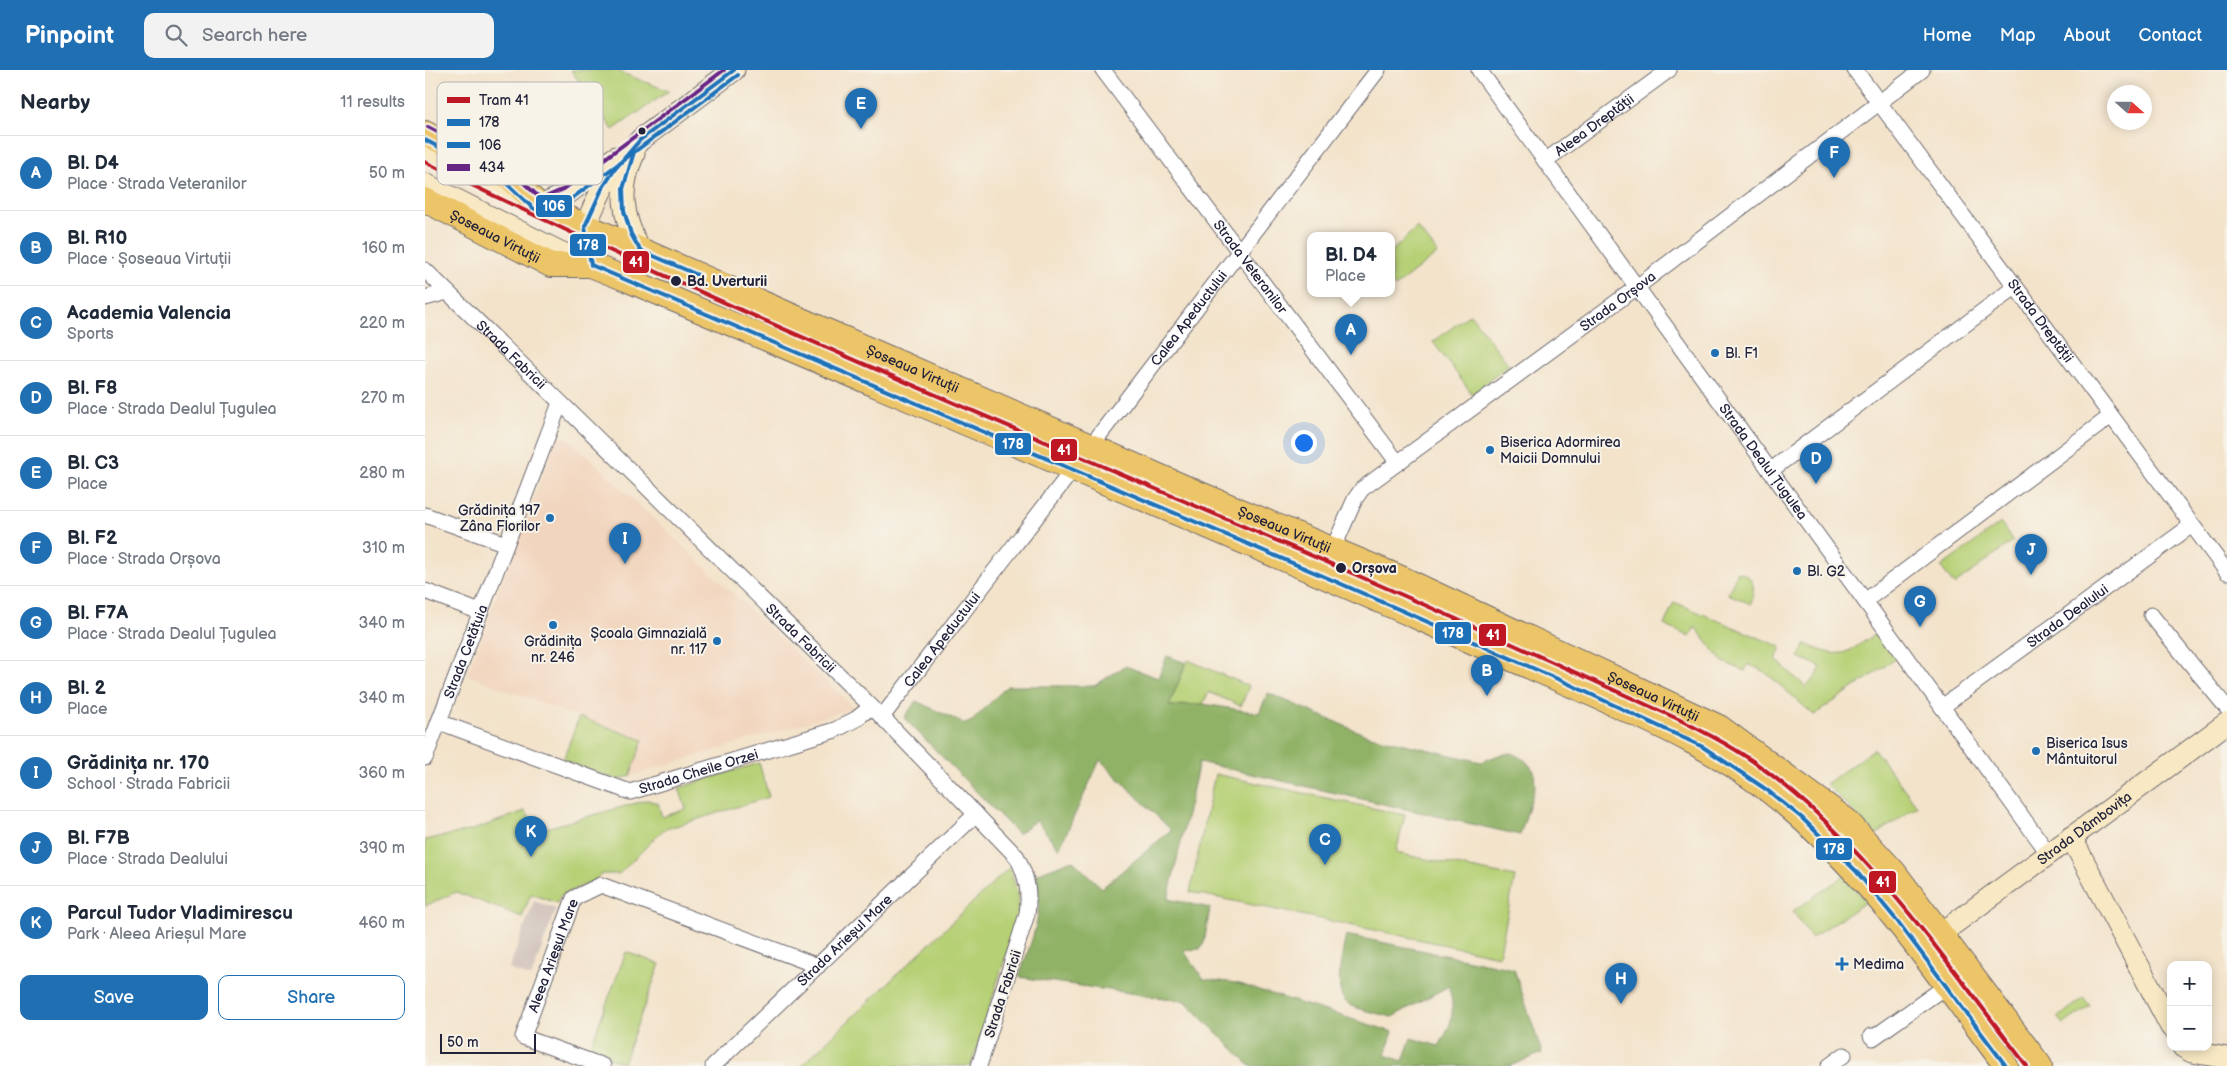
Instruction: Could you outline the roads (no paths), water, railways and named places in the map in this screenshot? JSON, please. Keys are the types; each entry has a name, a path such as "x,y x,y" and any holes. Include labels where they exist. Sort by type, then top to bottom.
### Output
{"main road":[{"path":"603,167 734,70"},
{"name":"Șoseaua Virtuții","path":"425,133 437,139"},
{"path":"591,265 585,226 609,178 640,140"},
{"path":"640,140 625,178 623,200 626,221 640,250"},
{"path":"425,149 437,155"},
{"path":"425,184 487,216 591,265"},
{"path":"493,185 541,206 567,194 579,185"},
{"name":"Șoseaua Virtuții","path":"518,185 541,206 585,226 1200,494 1333,549 1719,727 1845,820 1894,872 2040,1066"},
{"name":"Șoseaua Virtuții","path":"425,200 551,265 591,265 1074,468 1578,688 1703,747 1767,790 1829,844 1874,892 2006,1066"},
{"name":"Strada Dâmbovița","path":"1940,934 2227,723"},
{"path":"2071,837 2167,1018"},
{"path":"2190,1051 2227,1058"}],"street":[{"name":"Strada Veteranilor","path":"1103,70 1398,463"},
{"name":"Calea Apeductului","path":"1091,446 1378,70"},
{"name":"Strada Dealul Țugulea","path":"1479,70 2049,854"},
{"name":"Aleea Dreptății","path":"1545,161 1669,70"},
{"name":"Strada Dreptății","path":"1855,70 2227,572"},
{"name":"Strada Orșova","path":"1333,549 1358,494 1637,287 1922,70"},
{"name":"Strada Fabricii","path":"425,270 877,712 1017,857 1027,880 1029,891 1025,924 979,1066"},
{"path":"1770,471 2015,287"},
{"path":"425,298 447,292"},
{"name":"Strada Cetățuia","path":"425,758 560,403"},
{"path":"1865,601 2111,416"},
{"name":"Calea Apeductului","path":"877,712 1074,468"},
{"path":"425,514 506,544"},
{"name":"Strada Dealului","path":"1942,707 2192,525"},
{"path":"425,591 481,612"},
{"path":"2151,615 2227,708"},
{"name":"Strada Cheile Orzei","path":"439,722 630,792 835,730 856,719 877,712"},
{"name":"Strada Arieșul Mare","path":"713,1066 977,814"},
{"name":"Aleea Arieșul Mare","path":"603,1066 523,1036 574,898 601,885 818,966"},
{"path":"1871,1036 1873,1038 1947,986"},
{"path":"1829,1066 1844,1055"}],"tram line":[{"name":"41","path":"425,162 437,168"},
{"name":"41","path":"473,185 650,269 764,320 1423,604 1678,719 1726,744 1754,762 1794,793 1832,828 1867,865 1933,944 2027,1066"}],"place":[{"name":"Bl. C3","path":"861,129"},
{"name":"Bl. F2","path":"1834,178"},
{"name":"Bd. Uverturii","path":"676,281"},
{"name":"Bl. F1","path":"1715,353"},
{"name":"Bl. D4","path":"1351,355"},
{"name":"Biserica Adormirea Maicii Domnului","path":"1490,450"},
{"name":"Bl. F8","path":"1816,484"},
{"name":"Grădinița 197 Zâna Florilor","path":"550,518"},
{"name":"Grădinița nr. 170","path":"625,564"},
{"name":"Orșova","path":"1341,568"},
{"name":"Bl. G2","path":"1797,571"},
{"name":"Bl. F7B","path":"2031,575"},
{"name":"Grădinița nr. 246","path":"553,625"},
{"name":"Bl. F7A","path":"1920,627"},
{"name":"Școala Gimnazială nr. 117","path":"717,641"},
{"name":"Bl. R10","path":"1487,696"},
{"name":"Biserica Isus Mântuitorul","path":"2036,751"},
{"name":"Parcul Tudor Vladimirescu","path":"531,857"},
{"name":"Academia Valencia","path":"1325,865"},
{"name":"Medima","path":"1842,964"},
{"name":"Bl. 2","path":"1621,1004"}]}
